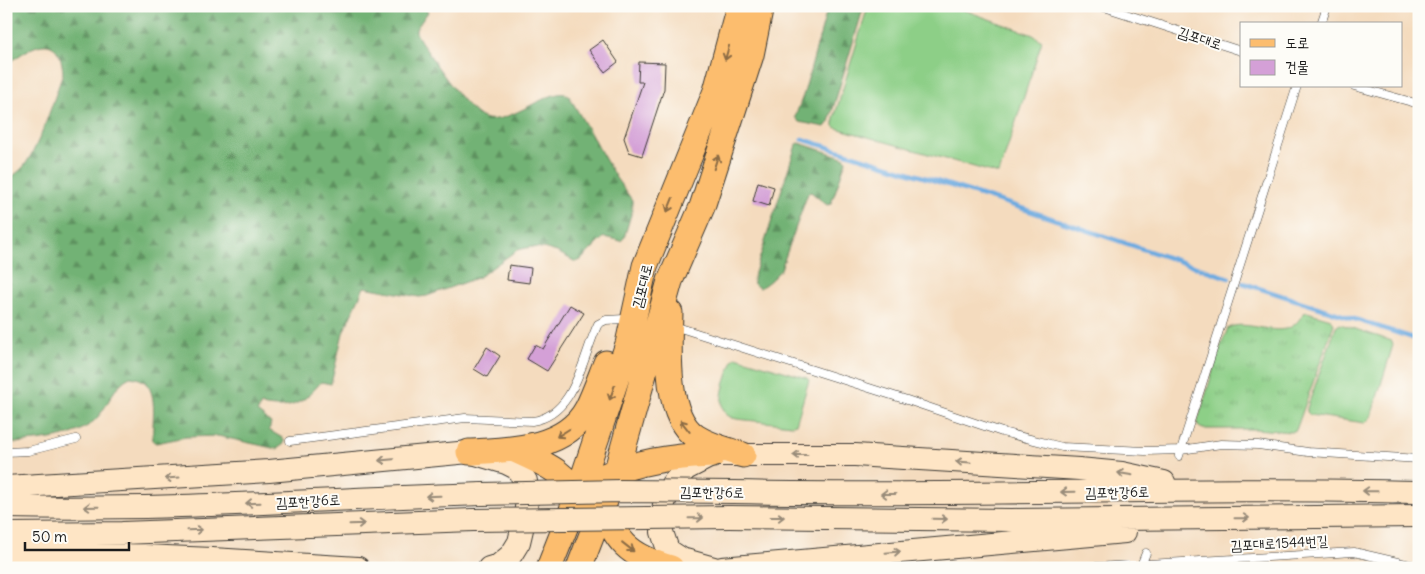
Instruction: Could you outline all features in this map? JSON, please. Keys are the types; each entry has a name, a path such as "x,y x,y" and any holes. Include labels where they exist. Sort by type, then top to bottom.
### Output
{"main road":[{"name":"김포대로","path":"579,568 603,508 591,456 628,344 645,266 716,91 740,6"},
{"name":"김포대로","path":"546,566 597,481 670,281 702,207 751,55 761,6"},
{"path":"469,452 515,450 554,439 577,423 586,410 645,266"},
{"path":"670,281 671,380 675,408 684,426 696,437 743,455"},
{"path":"515,450 552,467 570,482 597,481 656,460 686,456 713,456"},
{"path":"546,566 566,558 591,540 585,506 597,481"},
{"path":"603,508 608,524 623,544 640,556 671,568"}],"street":[{"path":"6,487 251,472 469,452 506,463 516,468 526,481 527,501 519,542 511,555 499,565 489,568"},
{"path":"714,568 682,559 668,550 662,532 664,504 672,484 686,469 713,456 855,455 1079,469 1122,473 1207,490"},
{"name":"김포한강6로","path":"6,507 217,505 482,494 622,491 855,494 1207,490 1419,492"},
{"name":"김포한강6로","path":"6,534 122,533 473,520 729,517 1011,520 1419,516"},
{"path":"722,568 1117,533 1202,518"},
{"path":"6,550 212,559 358,568"}],"lane":[{"name":"김포대로","path":"1101,6 1240,52"},
{"path":"1322,22 1326,6"},
{"path":"1180,453 1296,88"},
{"path":"1361,88 1419,104"},
{"path":"290,440 465,418 532,421 543,419 556,411 568,397 598,324 606,320 624,319"},
{"path":"669,324 1030,440 1062,447 1180,453 1221,444 1258,444 1308,452 1419,459"},
{"path":"6,452 28,450 76,439"},
{"path":"1141,566 1146,552"},
{"name":"김포대로1544번길","path":"1078,568 1141,566 1354,552 1419,567"}],"green space":[{"path":"6,6 328,6 333,14 338,14 374,6 424,6 428,12 416,29 416,33 457,93 483,118 505,117 553,95 562,94 569,96 616,178 632,200 632,211 624,238 621,241 604,237 581,260 576,262 557,252 543,248 531,247 517,250 479,277 427,296 419,297 364,287 343,333 331,384 321,382 308,396 295,404 280,407 261,405 257,412 271,423 269,430 284,439 284,444 277,449 218,436 186,437 156,443 153,441 154,412 151,392 140,379 130,377 120,384 101,413 84,428 62,437 11,442 6,430 6,180 24,166 36,146 63,73 61,59 56,50 42,45 24,53 6,66"},
{"path":"828,6 864,6 829,122 825,127 799,122 795,117 804,93"},
{"path":"868,6 949,6 1033,35 1042,41 999,174 834,126 834,118"},
{"path":"799,143 845,158 846,161 831,204 827,205 811,192 808,193 781,269 760,288 755,285 753,279 796,145"},
{"path":"1307,312 1331,319 1334,324 1296,430 1291,432 1256,429 1203,429 1199,427 1197,423 1228,328 1243,325 1277,330 1284,329 1293,326"},
{"path":"1340,324 1392,341 1393,345 1371,417 1365,423 1310,415 1307,412 1336,327"},
{"path":"736,357 809,380 796,424 737,419 729,416 724,410 722,394 730,367"}],"building":[{"path":"603,40 618,62 605,72 589,50"},
{"path":"639,62 665,63 664,89 642,156 629,152 624,138 643,82 638,82"},
{"path":"758,182 774,187 769,206 753,201"},
{"path":"509,265 531,268 529,283 507,280"},
{"path":"570,305 584,313 547,371 527,359 535,345 543,349"},
{"path":"487,347 500,356 487,377 474,369"}],"waterway":[{"path":"802,139 1006,203 1229,278"},
{"path":"1243,283 1419,340"}]}
